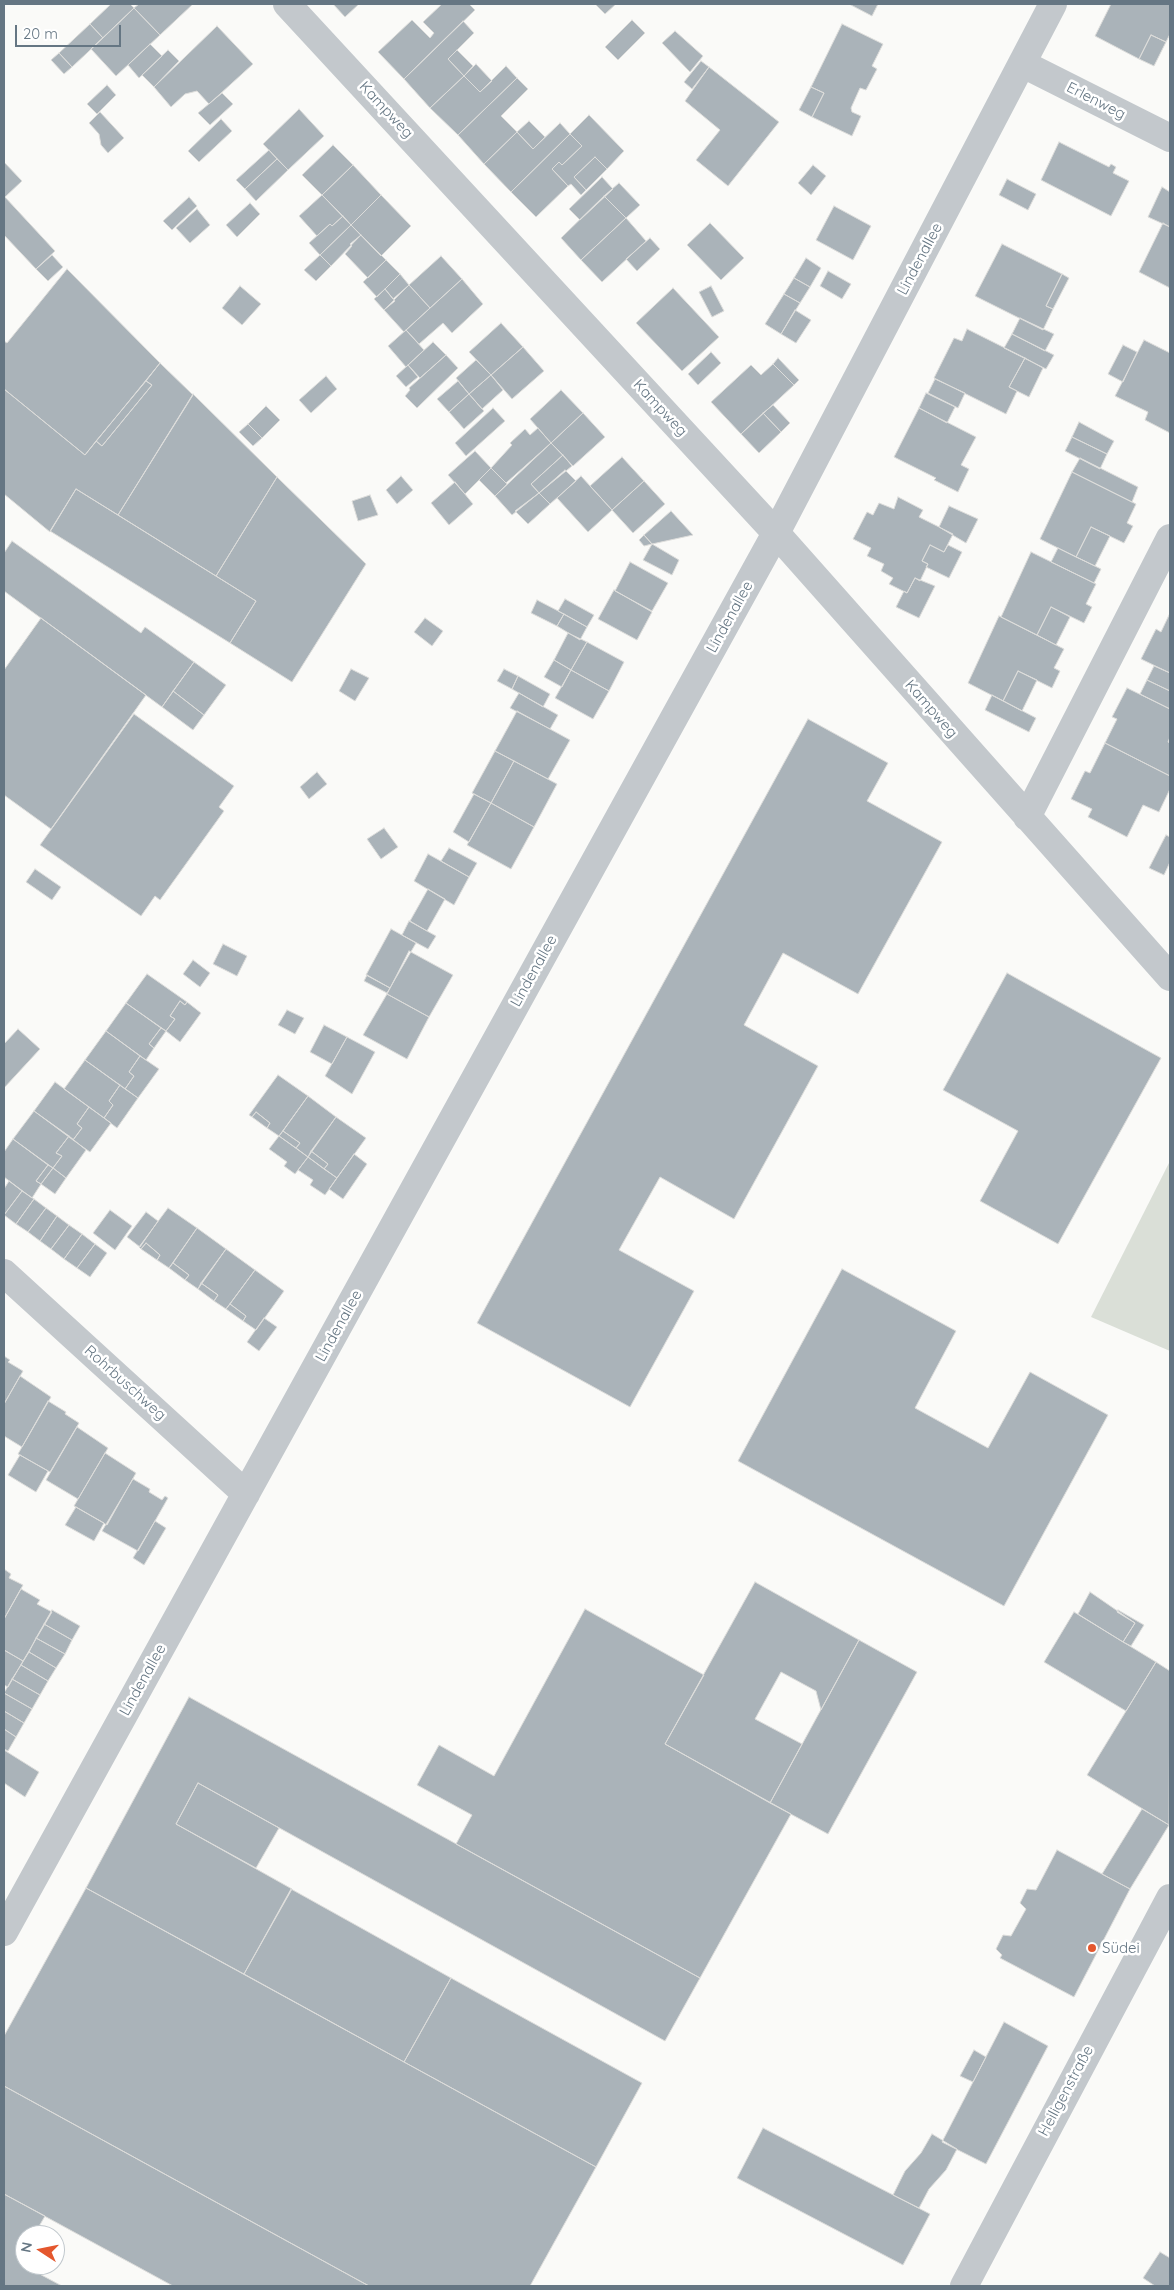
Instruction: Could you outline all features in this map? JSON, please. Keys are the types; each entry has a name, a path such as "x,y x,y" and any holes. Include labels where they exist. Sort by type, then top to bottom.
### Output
{"street":[{"name":"Kampweg","path":"287,4 776,533 1170,977"},
{"name":"Lindenallee","path":"4,1932 776,533 1054,4"},
{"name":"Erlenweg","path":"1023,64 1170,138"},
{"path":"1027,817 1170,538"},
{"name":"Rohrbuschweg","path":"4,1273 246,1494"},
{"name":"Heiligenstraße","path":"964,2286 1170,1898"}],"shaded area":[{"path":"1170,1161 1170,1351 1091,1317"}],"building":[{"path":"111,4 130,4 134,8 103,38 90,24"},
{"path":"139,4 193,4 160,35 134,8"},
{"path":"333,4 359,4 345,17"},
{"path":"442,4 469,4 475,10 404,79 378,52 412,20 430,38 434,33 423,22"},
{"path":"595,4 616,4 605,14"},
{"path":"849,4 878,4 872,16"},
{"path":"1111,4 1170,4 1170,34 1166,42 1151,35 1139,59 1095,36"},
{"path":"134,8 160,35 116,76 91,49"},
{"path":"632,20 645,33 618,60 605,47"},
{"path":"463,21 474,33 448,59 464,76 430,108 404,79"},
{"path":"90,24 103,38 72,67 59,53"},
{"path":"842,24 883,44 872,66 877,69 866,90 860,88 851,108 852,112 861,116 852,136 812,117 824,93 811,87"},
{"path":"217,26 253,64 209,104 197,91 185,94 171,107 154,87"},
{"path":"675,31 703,56 690,72 662,43"},
{"path":"1151,35 1166,42 1154,66 1139,59"},
{"path":"150,44 162,56 139,78 128,65"},
{"path":"168,50 179,61 154,87 142,75"},
{"path":"457,50 473,66 464,76 448,59"},
{"path":"59,53 72,67 64,74 51,60"},
{"path":"701,61 709,67 692,89 684,82"},
{"path":"476,64 492,81 480,92 464,76"},
{"path":"506,66 517,78 458,135 430,108 464,76 480,92"},
{"path":"709,67 779,122 728,186 696,160 720,130 685,101"},
{"path":"517,78 528,89 501,116 517,132 484,164 458,135"},
{"path":"107,85 116,95 97,114 87,104"},
{"path":"811,87 824,93 812,117 799,110"},
{"path":"222,93 233,104 210,125 198,113"},
{"path":"299,109 324,136 288,170 263,144"},
{"path":"100,112 124,138 108,153 101,145 99,134 89,123"},
{"path":"589,115 624,151 607,169 595,157 574,177 586,190 581,195 571,184 568,186 552,169 559,162 562,165 582,146 570,134"},
{"path":"221,119 232,131 199,162 188,151"},
{"path":"529,121 545,137 533,149 517,132"},
{"path":"560,123 570,134 511,192 484,164 517,132 533,149"},
{"path":"570,134 582,146 562,165 559,162 552,169 568,186 536,217 511,192"},
{"path":"1059,142 1109,167 1111,164 1116,167 1113,173 1129,181 1111,216 1041,180"},
{"path":"333,145 353,165 322,195 302,175"},
{"path":"269,150 277,159 245,189 236,180"},
{"path":"595,157 607,169 586,190 574,177"},
{"path":"277,159 288,170 256,201 245,189"},
{"path":"4,162 22,181 5,197 4,196"},
{"path":"353,165 381,195 351,225 322,195"},
{"path":"813,165 826,176 811,195 798,183"},
{"path":"602,177 613,189 580,220 569,209"},
{"path":"1007,179 1036,194 1028,210 999,195"},
{"path":"619,183 640,205 626,218 604,196"},
{"path":"1162,187 1170,192 1170,227 1148,217"},
{"path":"322,195 343,216 332,226 330,224 317,236 299,216"},
{"path":"381,195 411,226 381,256 351,225"},
{"path":"4,196 55,251 36,269 4,235"},
{"path":"604,196 626,218 581,260 561,238"},
{"path":"189,197 197,206 172,230 163,221"},
{"path":"250,203 260,214 237,237 226,225"},
{"path":"834,206 871,226 853,260 816,240"},
{"path":"197,209 210,225 190,243 176,228"},
{"path":"343,216 351,225 320,255 309,243 330,224 332,226"},
{"path":"626,218 646,241 602,282 581,260"},
{"path":"710,223 744,258 721,280 687,245"},
{"path":"1163,223 1170,227 1170,288 1139,272"},
{"path":"351,225 361,235 331,266 320,255"},
{"path":"361,235 386,260 368,278 345,254 352,246 350,244"},
{"path":"650,238 660,249 637,271 626,259"},
{"path":"1002,244 1062,274 1046,306 1053,309 1043,330 975,296"},
{"path":"52,255 63,267 48,281 36,269"},
{"path":"320,255 331,266 316,281 304,270"},
{"path":"441,256 462,279 430,308 409,285"},
{"path":"806,258 821,268 810,287 794,278"},
{"path":"386,260 400,274 377,297 363,282"},
{"path":"67,269 160,363 85,455 4,389 4,341 7,343"},
{"path":"828,271 851,284 842,299 820,286"},
{"path":"400,274 409,285 393,299 385,289"},
{"path":"1062,274 1069,278 1053,309 1046,306"},
{"path":"794,278 810,287 800,303 784,294"},
{"path":"462,279 483,304 452,333 443,323 419,344 406,330"},
{"path":"409,285 430,308 404,332 384,310"},
{"path":"240,286 261,304 242,325 222,308"},
{"path":"711,286 724,311 712,317 699,292"},
{"path":"673,288 719,337 682,371 636,323"},
{"path":"385,289 395,301 384,310 374,299"},
{"path":"784,294 800,303 781,334 765,324"},
{"path":"795,310 811,320 796,343 781,334"},
{"path":"1020,318 1054,334 1045,351 1012,334"},
{"path":"501,323 523,347 491,375 469,352"},
{"path":"967,329 1025,358 1009,387 1017,391 1006,414 934,378 954,338 962,341"},
{"path":"406,330 424,350 406,367 388,346"},
{"path":"1012,334 1054,355 1046,369 1004,348"},
{"path":"1144,340 1170,353 1170,433 1145,420 1148,412 1115,396"},
{"path":"433,342 446,355 420,378 408,365"},
{"path":"1123,345 1137,352 1123,382 1108,374"},
{"path":"523,347 544,371 512,399 491,375"},
{"path":"711,352 721,363 698,385 688,374"},
{"path":"446,355 458,368 417,408 405,396 410,390 409,388"},
{"path":"778,358 799,380 794,385 773,364"},
{"path":"1025,358 1043,368 1029,397 1009,387"},
{"path":"476,360 491,375 469,394 456,378"},
{"path":"160,363 193,395 118,515 76,489 50,532 4,494 4,389 85,455 96,441 102,446 152,385 146,381"},
{"path":"773,364 794,385 741,434 711,402 751,365 761,375"},
{"path":"408,365 418,377 406,387 396,376"},
{"path":"491,375 503,390 482,409 469,394"},
{"path":"326,376 337,389 311,413 299,400"},
{"path":"935,379 965,393 958,408 928,393"},
{"path":"146,381 152,385 102,446 96,441"},
{"path":"458,381 469,394 449,412 437,399"},
{"path":"561,390 583,413 551,443 530,419"},
{"path":"926,393 955,407 947,423 919,408"},
{"path":"193,394 277,477 216,576 118,515"},
{"path":"469,394 484,411 464,429 449,412"},
{"path":"773,405 790,423 781,432 763,413"},
{"path":"266,406 280,420 262,438 248,424"},
{"path":"493,408 505,421 466,456 455,443"},
{"path":"919,408 976,437 961,465 969,469 958,492 934,480 936,478 894,457"},
{"path":"583,413 605,437 573,466 551,443"},
{"path":"763,413 781,432 759,453 741,434"},
{"path":"1079,422 1114,441 1107,454 1072,437"},
{"path":"248,424 262,438 253,446 239,432"},
{"path":"538,428 551,443 506,483 491,468 512,445 510,443 525,429 530,435"},
{"path":"1072,437 1107,454 1100,469 1065,451"},
{"path":"551,443 563,455 531,484 539,493 512,515 495,496"},
{"path":"475,451 491,468 465,494 448,475"},
{"path":"563,455 572,466 539,493 531,484"},
{"path":"622,457 644,481 612,510 590,486"},
{"path":"1080,458 1138,487 1132,502 1072,472"},
{"path":"491,468 507,484 495,496 479,480"},
{"path":"565,470 576,481 550,504 539,493"},
{"path":"1072,472 1136,504 1127,523 1133,526 1124,543 1091,527 1076,557 1040,539"},
{"path":"401,476 413,490 397,504 386,490"},
{"path":"581,476 612,510 588,532 557,498"},
{"path":"277,477 366,564 292,682 230,643 256,601 216,576"},
{"path":"644,481 665,504 633,533 612,510"},
{"path":"455,482 473,504 449,525 431,503"},
{"path":"76,489 256,601 230,643 50,531"},
{"path":"539,493 550,504 528,524 515,511"},
{"path":"370,495 378,515 358,521 352,501"},
{"path":"898,497 923,510 919,517 953,534 944,552 930,545 922,561 928,564 920,581 915,578 907,593 889,584 893,578 881,571 884,564 867,556 871,548 853,539 867,512 873,515 879,503 894,509"},
{"path":"949,506 978,519 966,543 939,527"},
{"path":"671,511 693,535 652,544 644,535"},
{"path":"1091,527 1110,536 1095,566 1076,557"},
{"path":"644,535 652,544 644,546 639,540"},
{"path":"12,541 141,633 145,627 194,662 162,707 4,591 4,553"},
{"path":"652,544 679,560 672,575 643,560"},
{"path":"930,545 944,552 948,545 962,552 949,578 926,567 928,564 922,561"},
{"path":"1058,548 1101,569 1094,583 1051,562"},
{"path":"1031,552 1096,584 1086,604 1092,607 1084,623 1051,607 1037,635 1001,617"},
{"path":"630,562 668,583 652,611 615,591"},
{"path":"915,578 935,586 919,618 896,607 904,591 907,593"},
{"path":"614,590 652,612 637,640 598,619"},
{"path":"565,599 594,615 587,627 558,611"},
{"path":"537,600 564,614 557,626 531,613"},
{"path":"1051,607 1070,617 1056,645 1037,635"},
{"path":"1170,613 1170,673 1141,659 1156,629 1161,632"},
{"path":"564,614 587,627 580,640 557,626"},
{"path":"999,616 1064,649 1054,668 1060,671 1052,688 1018,671 1003,701 968,683"},
{"path":"41,618 146,695 51,829 4,795 4,670"},
{"path":"425,618 443,631 432,646 414,632"},
{"path":"568,633 587,642 571,670 554,660"},
{"path":"587,642 624,662 609,691 571,670"},
{"path":"554,660 571,670 562,687 544,677"},
{"path":"194,662 226,685 204,715 173,691"},
{"path":"1154,666 1170,673 1170,691 1147,680"},
{"path":"351,669 369,678 355,701 339,691"},
{"path":"504,669 518,676 512,689 497,681"},
{"path":"571,670 609,691 593,719 555,698"},
{"path":"1018,671 1037,680 1022,711 1003,701"},
{"path":"518,676 550,694 543,707 512,689"},
{"path":"1147,680 1170,691 1170,709 1140,694"},
{"path":"1127,688 1170,709 1170,737 1168,742 1170,743 1170,776 1105,743 1117,719 1112,717"},
{"path":"173,691 204,715 193,730 162,707"},
{"path":"519,693 558,715 550,729 510,708"},
{"path":"992,695 1036,718 1029,732 985,710"},
{"path":"517,711 570,740 548,779 495,751"},
{"path":"134,714 234,786 219,807 224,811 160,900 155,896 141,916 40,845"},
{"path":"808,719 888,763 867,801 942,842 858,994 783,953 744,1025 818,1066 734,1219 660,1177 619,1250 694,1291 630,1407 477,1323"},
{"path":"1105,743 1170,776 1170,789 1159,812 1143,805 1127,837 1088,817 1092,809 1071,799 1085,771 1090,773"},
{"path":"495,751 514,761 491,803 472,793"},
{"path":"514,761 557,784 534,827 491,803"},
{"path":"317,772 327,784 309,799 300,787"},
{"path":"474,794 491,803 469,842 453,832"},
{"path":"491,803 534,827 511,869 467,845"},
{"path":"384,828 398,847 381,859 367,839"},
{"path":"1166,835 1170,837 1170,862 1164,875 1149,868"},
{"path":"449,848 477,863 469,877 441,861"},
{"path":"428,854 469,877 454,905 414,881"},
{"path":"35,869 61,887 52,900 26,882"},
{"path":"428,889 445,899 427,931 410,921"},
{"path":"409,921 436,936 428,949 402,935"},
{"path":"391,929 416,943 390,988 366,975"},
{"path":"223,944 247,956 237,976 213,964"},
{"path":"409,951 453,975 429,1017 387,994"},
{"path":"193,960 210,973 200,987 183,974"},
{"path":"1007,973 1161,1058 1058,1244 980,1201 1018,1131 943,1090"},
{"path":"147,974 187,1002 185,1005 180,1001 170,1016 175,1019 166,1031 126,1003"},
{"path":"367,975 390,988 387,993 364,981"},
{"path":"387,994 429,1017 407,1059 363,1035"},
{"path":"180,1001 185,1005 187,1002 201,1013 180,1042 166,1031 175,1019 170,1016"},
{"path":"126,1003 161,1028 149,1044 154,1048 146,1060 106,1031"},
{"path":"287,1010 304,1018 295,1034 278,1025"},
{"path":"324,1025 347,1037 332,1064 310,1052"},
{"path":"161,1028 166,1031 154,1048 149,1044"},
{"path":"18,1029 40,1049 4,1088 4,1044"},
{"path":"106,1031 140,1056 129,1072 134,1076 125,1089 85,1060"},
{"path":"347,1037 375,1052 352,1094 325,1076"},
{"path":"140,1056 159,1069 138,1098 125,1089 134,1076 129,1072"},
{"path":"85,1060 120,1085 109,1101 113,1105 104,1118 64,1089"},
{"path":"278,1075 308,1096 279,1136 267,1128 270,1123 256,1112 252,1117 249,1115"},
{"path":"55,1082 89,1107 77,1124 82,1128 73,1140 34,1111"},
{"path":"120,1085 138,1098 117,1128 104,1118 113,1105 109,1101"},
{"path":"308,1096 336,1117 308,1157 296,1148 300,1143 283,1131"},
{"path":"89,1107 111,1123 90,1152 73,1140 82,1128 77,1124"},
{"path":"34,1111 69,1136 56,1153 62,1156 53,1168 13,1139"},
{"path":"256,1112 270,1123 267,1128 252,1117"},
{"path":"336,1117 366,1138 337,1178 324,1169 328,1164 311,1151"},
{"path":"283,1131 300,1143 296,1148 279,1136"},
{"path":"69,1136 86,1150 66,1178 53,1168 62,1156 56,1153"},
{"path":"279,1136 308,1157 295,1174 284,1166 287,1162 269,1149"},
{"path":"13,1139 48,1165 36,1181 41,1184 32,1198 4,1177 4,1152"},
{"path":"311,1151 328,1164 324,1169 308,1157"},
{"path":"354,1154 367,1164 343,1199 329,1189"},
{"path":"308,1157 337,1178 325,1195 310,1185 313,1180 298,1170"},
{"path":"48,1165 53,1168 41,1184 36,1181"},
{"path":"53,1168 66,1178 55,1194 41,1184"},
{"path":"9,1181 22,1191 4,1215 4,1189"},
{"path":"22,1191 34,1199 16,1224 4,1215"},
{"path":"34,1199 46,1208 28,1232 16,1224"},
{"path":"46,1208 57,1216 40,1241 28,1232"},
{"path":"168,1208 197,1228 169,1268 157,1260 160,1255 146,1243 141,1249 139,1247"},
{"path":"110,1210 132,1226 115,1250 93,1233"},
{"path":"146,1212 158,1221 140,1247 127,1237"},
{"path":"57,1216 69,1225 51,1249 40,1241"},
{"path":"69,1225 82,1234 64,1259 51,1249"},
{"path":"197,1228 226,1249 198,1289 185,1280 189,1275 173,1263"},
{"path":"82,1234 95,1244 77,1268 64,1259"},
{"path":"146,1243 160,1255 157,1260 141,1249"},
{"path":"95,1244 107,1253 90,1277 77,1268"},
{"path":"226,1249 255,1270 226,1309 214,1301 218,1295 201,1283"},
{"path":"173,1263 189,1275 185,1280 169,1268"},
{"path":"842,1269 956,1331 915,1408 988,1448 1030,1372 1108,1415 1004,1606 738,1461"},
{"path":"255,1270 284,1291 256,1330 243,1321 246,1316 230,1304"},
{"path":"201,1283 218,1295 214,1301 198,1289"},
{"path":"230,1304 246,1316 243,1321 226,1309"},
{"path":"264,1318 277,1327 259,1351 247,1342"},
{"path":"4,1356 10,1360 8,1362 23,1371 4,1404"},
{"path":"20,1376 51,1397 22,1447 4,1436 4,1404"},
{"path":"48,1401 79,1423 50,1472 18,1454"},
{"path":"77,1427 108,1448 78,1499 46,1480"},
{"path":"105,1453 136,1473 107,1525 74,1506"},
{"path":"20,1455 48,1471 36,1492 8,1475"},
{"path":"133,1479 150,1489 149,1492 162,1500 165,1496 168,1498 138,1551 102,1531"},
{"path":"76,1507 104,1523 94,1541 65,1525"},
{"path":"155,1521 166,1528 144,1565 133,1558"},
{"path":"4,1569 11,1574 9,1578 23,1585 4,1619"},
{"path":"755,1582 859,1640 821,1710 816,1691 781,1672 755,1719 802,1744 770,1803 665,1744"},
{"path":"21,1589 40,1600 37,1604 52,1612 23,1661 4,1650 4,1619"},
{"path":"1090,1592 1135,1623 1123,1642 1078,1614"},
{"path":"585,1609 704,1675 665,1744 791,1814 700,1978 456,1844 472,1815 417,1785 439,1745 494,1776"},
{"path":"52,1610 80,1626 72,1640 44,1624"},
{"path":"1118,1610 1144,1625 1131,1646 1123,1642 1135,1623 1117,1612"},
{"path":"1074,1612 1156,1662 1126,1711 1044,1662"},
{"path":"44,1624 72,1640 65,1654 36,1638"},
{"path":"36,1638 65,1654 56,1668 29,1652"},
{"path":"859,1640 917,1672 828,1834 770,1803"},
{"path":"4,1650 23,1661 8,1687 4,1685"},
{"path":"29,1652 56,1668 48,1681 21,1665"},
{"path":"1156,1662 1170,1671 1169,1825 1087,1775"},
{"path":"21,1665 48,1681 40,1695 12,1679"},
{"path":"12,1679 40,1695 32,1709 4,1693"},
{"path":"4,1693 32,1709 24,1723 4,1711"},
{"path":"189,1697 700,1978 665,2041 198,1783 176,1824 292,1889 244,1974 86,1888"},
{"path":"4,1711 24,1723 16,1737 4,1729"},
{"path":"4,1729 16,1737 8,1751 4,1749"},
{"path":"4,1750 39,1772 25,1797 4,1783"},
{"path":"198,1783 279,1828 256,1868 176,1824"},
{"path":"1142,1809 1169,1825 1130,1889 1102,1874"},
{"path":"1057,1850 1130,1889 1074,1997 1000,1958 1002,1955 996,1949 1003,1935 1011,1936 1026,1909 1020,1903 1027,1889 1036,1890"},
{"path":"86,1888 596,2167 530,2286 369,2286 4,2086 4,2036"},
{"path":"291,1889 451,1978 404,2062 244,1974"},
{"path":"451,1978 642,2083 596,2167 404,2062"},
{"path":"1004,2022 1048,2046 986,2164 942,2142"},
{"path":"974,2050 986,2057 973,2082 960,2076"},
{"path":"4,2086 369,2286 173,2286 65,2227 65,2225 61,2225 4,2194"},
{"path":"763,2128 930,2214 903,2265 737,2178"},
{"path":"932,2134 957,2149 946,2170 929,2189 919,2208 893,2195 905,2171 921,2153"},
{"path":"4,2194 45,2216 40,2225 15,2225 15,2275 41,2275 62,2286 4,2286"},
{"path":"1160,2252 1170,2258 1170,2286 1155,2286 1143,2278"}],"place":[{"name":"Südei","path":"1092,1948"}]}
